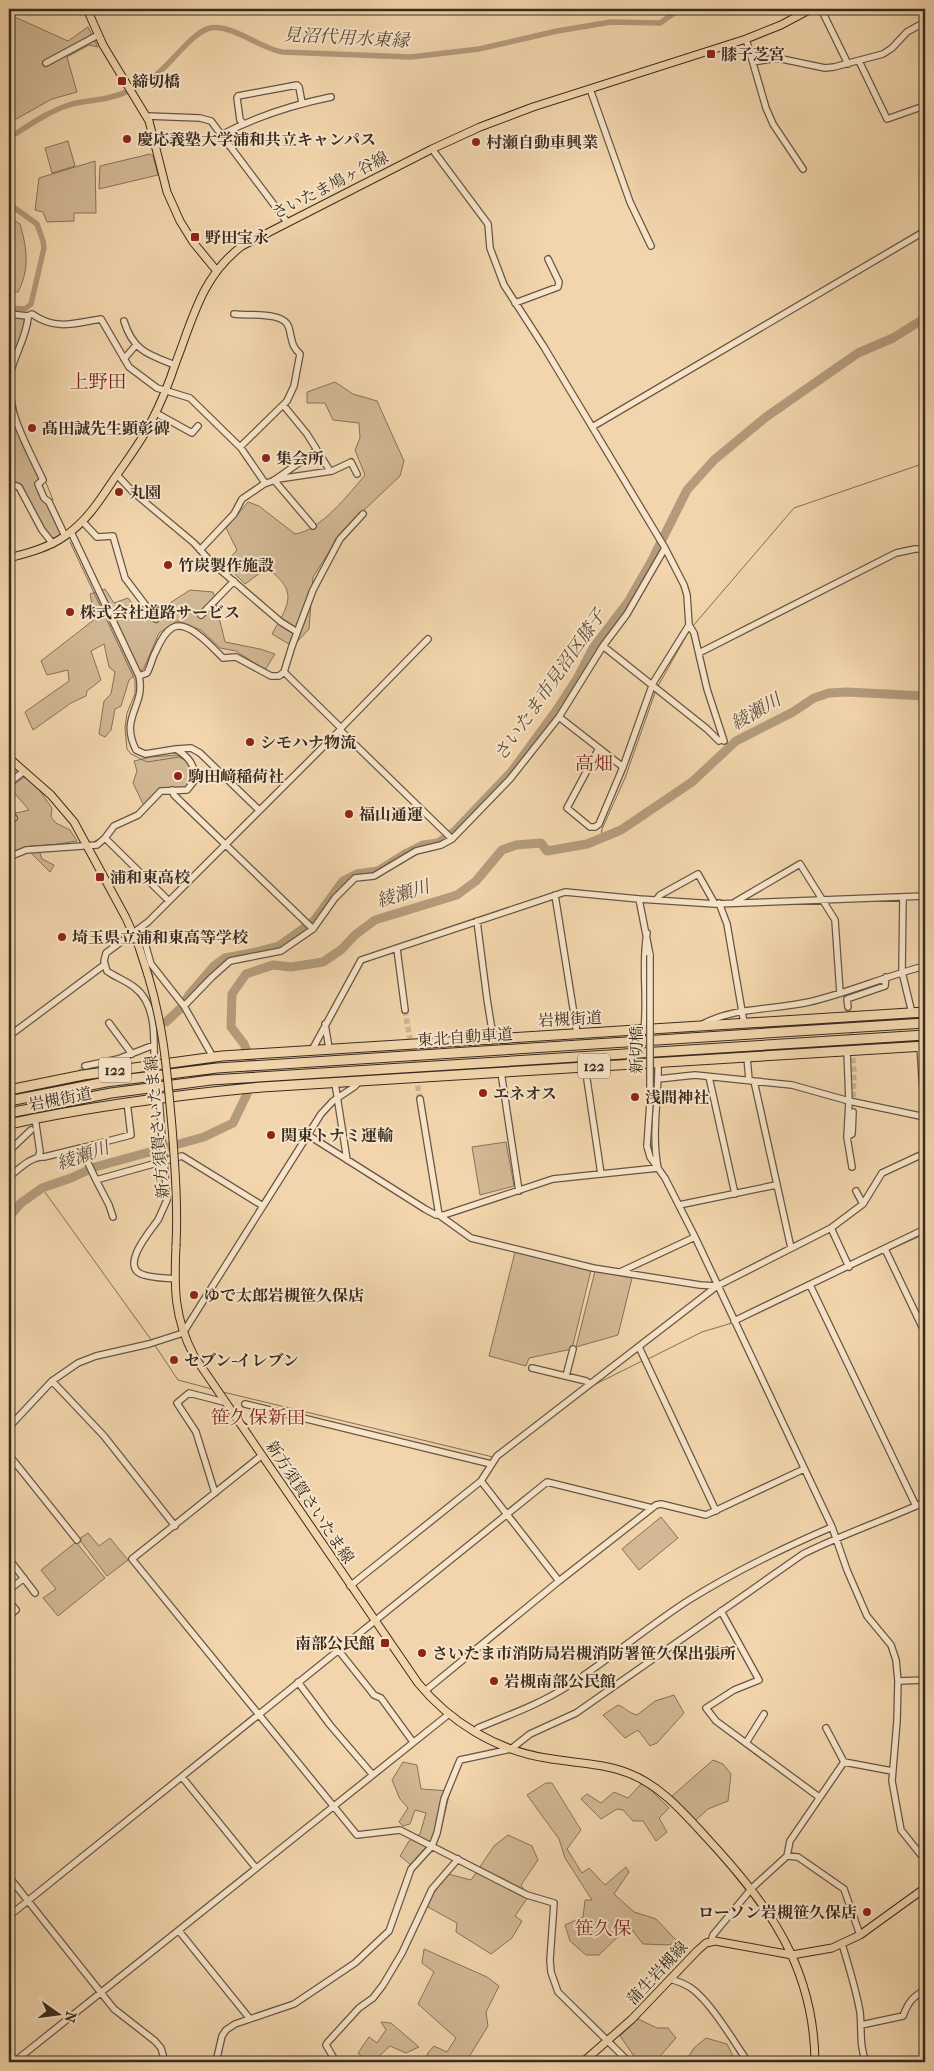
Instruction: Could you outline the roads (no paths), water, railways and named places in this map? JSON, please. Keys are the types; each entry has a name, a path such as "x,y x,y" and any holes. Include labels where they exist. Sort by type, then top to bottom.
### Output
{"highway":[{"name":"岩槻街道","path":"9,1090 83,1075 154,1064 269,1052 925,1012"},
{"name":"東北自動車道","path":"9,1101 106,1082 217,1068 925,1023"},
{"name":"東北自動車道","path":"9,1113 111,1093 211,1080 925,1035"},
{"name":"岩槻街道","path":"9,1124 159,1097 262,1087 923,1046"}],"main road":[{"path":"87,9 109,55 147,116 163,178 173,207 190,237 216,270"},
{"name":"さいたま鳩ヶ谷線","path":"9,558 53,544 83,522 142,438 156,413 166,392 203,292 216,270 242,246 432,149 504,117 746,39 781,25 811,9"},
{"name":"新方須賀さいたま線","path":"9,758 59,803 74,822 134,934 148,975 160,1019 165,1052 176,1184 176,1305 183,1333 194,1356 375,1622 425,1691 448,1714 475,1732 511,1749 545,1758 616,1769 640,1778 662,1792 685,1814 752,1888 777,1925 792,1955 809,2008 816,2062"},
{"name":"蒲生岩槻線","path":"583,2062 632,2019 696,1951 711,1942 721,1941 792,1955 822,1950 842,1944 860,1935 925,1888"}],"street":[{"path":"821,9 848,64"},
{"path":"753,62 777,58 825,68 848,64 888,51 906,32 925,22"},
{"path":"46,63 98,35"},
{"path":"746,39 773,124 803,169"},
{"path":"859,61 887,119 925,105 925,114"},
{"path":"243,123 240,120 238,96 297,85 302,103"},
{"path":"590,89 630,202 651,246"},
{"path":"222,135 260,115 332,97"},
{"path":"147,116 206,118 211,121 287,222"},
{"path":"432,149 488,224 490,248 504,285 663,545 687,595 690,627 723,740 718,741 707,728 603,646"},
{"path":"592,428 925,231"},
{"path":"515,302 558,287 559,282 548,259"},
{"path":"9,314 28,316 32,314 47,323 64,325 101,318 124,360 138,375 166,392 190,398 240,447 265,484"},
{"path":"234,314 284,319 288,323 291,343 300,354 294,386 284,406 240,447"},
{"path":"28,316 9,381 17,424 42,480 38,484 68,534 139,676 142,686 130,724 130,732 136,750 145,754 191,748 200,753 259,810"},
{"path":"124,321 128,334 136,345 149,355 175,365"},
{"path":"124,360 136,345"},
{"path":"284,406 300,425 330,471"},
{"path":"156,413 192,433 198,426"},
{"path":"273,481 318,452"},
{"path":"200,550 234,514 242,499 265,484 330,471 351,462 357,474"},
{"path":"117,475 133,492 200,550 211,562 281,622 297,632"},
{"path":"273,481 313,526"},
{"path":"9,483 20,487 42,530 53,544"},
{"path":"139,676 147,673 155,652 170,629 177,625 187,627 202,637 223,658 236,657 271,676 279,676 284,672 313,590 340,539 363,514"},
{"path":"83,522 97,537 113,536 125,578 156,619"},
{"path":"184,1006 230,961 281,951 310,927 335,898 356,878 374,876 416,851 441,845 452,839 510,779 560,716 603,646 627,614 663,545"},
{"path":"699,653 896,553 925,549"},
{"path":"201,615 234,581"},
{"path":"598,748 567,808 590,827 595,827 598,824 623,767 653,684 690,627"},
{"path":"154,1064 154,1031 148,1005 141,993 133,986 107,970 104,965 106,953 141,929 428,639"},
{"path":"284,672 452,839"},
{"path":"560,716 623,767"},
{"path":"9,857 26,850 97,845 114,826 138,815 160,791 187,790 195,780 195,769 190,760 176,749"},
{"path":"9,783 23,772"},
{"path":"172,790 174,795 310,927"},
{"path":"9,811 14,818"},
{"path":"105,838 169,901"},
{"path":"733,903 800,864 834,920 840,993"},
{"path":"656,900 660,895 698,874 717,903 727,924 744,1023"},
{"path":"312,1050 361,960 565,892 639,899 717,903 925,896"},
{"path":"555,895 577,1033"},
{"path":"903,897 902,972 912,1013"},
{"path":"639,899 646,933 644,949 646,1014 644,1029"},
{"path":"477,921 492,1030 496,1038"},
{"path":"141,929 151,964 184,1006 218,1057"},
{"name":"新切橋","path":"646,933 650,955 650,1102 647,1146 650,1157 658,1168"},
{"path":"396,949 406,1010"},
{"path":"9,1036 104,965"},
{"path":"699,1026 712,1019 743,1012 809,1002 925,966"},
{"path":"848,1006 847,1000 885,986 886,977"},
{"path":"109,1023 132,1054"},
{"path":"325,1024 329,1048"},
{"path":"85,1066 132,1054 154,1045"},
{"path":"658,1079 695,1075 792,1085 925,1119 923,1046"},
{"path":"847,1051 849,1101 847,1137 852,1167"},
{"path":"747,1057 791,1248"},
{"path":"658,1062 654,1135 658,1168 695,1237 832,1526 847,1570 868,1616 891,1645 896,1660 898,1680 892,1771 901,1830 925,1860"},
{"path":"585,1066 601,1174"},
{"path":"501,1072 519,1191"},
{"path":"710,1077 735,1194"},
{"path":"9,1427 52,1381 66,1370 96,1356 149,1344 183,1333 325,1109 337,1097 360,1081"},
{"path":"335,1083 347,1160"},
{"path":"159,1097 167,1200 158,1220 135,1255 134,1262 135,1269 144,1276 175,1279"},
{"path":"420,1100 439,1215"},
{"path":"38,1157 44,1158 131,1135 127,1102"},
{"path":"847,1137 852,1134 854,1112"},
{"path":"9,1177 38,1157 40,1152 36,1118"},
{"path":"9,1150 31,1130"},
{"path":"308,1135 425,1209 439,1215 471,1238 593,1268 717,1286"},
{"path":"82,1148 86,1161 109,1205 113,1217"},
{"path":"350,1586 480,1481 497,1456 717,1286 830,1228 863,1204 882,1172 925,1153"},
{"path":"96,1180 182,1156 263,1206"},
{"path":"439,1215 553,1179 658,1168"},
{"path":"679,1205 776,1184"},
{"path":"856,1191 863,1204"},
{"path":"830,1228 849,1267"},
{"path":"734,1321 925,1229"},
{"path":"619,1272 695,1237"},
{"path":"885,1249 925,1333"},
{"path":"810,1285 916,1506"},
{"path":"639,1347 716,1511"},
{"path":"566,1376 573,1349"},
{"path":"532,1368 586,1381 590,1384"},
{"path":"52,1381 104,1436 176,1526"},
{"path":"215,1493 196,1432 177,1403 189,1393 224,1402"},
{"path":"245,1404 491,1464"},
{"path":"9,1455 76,1540"},
{"path":"261,1456 132,1560 357,1835 400,1830 527,1895 554,1904 550,1960 558,1992 629,2062"},
{"path":"425,1691 559,1581 652,1508 661,1504 706,1515 804,1469"},
{"path":"480,1481 559,1581"},
{"path":"9,1916 547,1482 652,1508"},
{"path":"216,2062 222,2036 226,2030 250,2019 294,2004 355,1963 382,1939 388,1931 411,1869 432,1846 437,1833 444,1799 460,1760 511,1749 530,1734 576,1713 803,1554 862,1527 925,1502"},
{"path":"475,1732 478,1728 548,1698 569,1685 652,1624 691,1599 766,1557 832,1526"},
{"path":"9,1559 35,1593"},
{"path":"9,1590 24,1578"},
{"path":"9,1601 16,1610 9,1616"},
{"path":"722,1611 759,1680 734,1690 706,1708 716,1721 818,1797"},
{"path":"339,1651 374,1694 381,1698 413,1742"},
{"path":"898,1680 925,1680"},
{"path":"298,1682 330,1725 372,1774"},
{"path":"14,2062 448,1714"},
{"path":"746,1743 764,1714"},
{"path":"826,1728 844,1762"},
{"path":"844,1762 892,1771"},
{"path":"711,1942 713,1936 752,1888 787,1856 790,1841 818,1797 844,1762"},
{"path":"182,1778 256,1868"},
{"path":"787,1856 798,1857 844,1889 860,1935"},
{"path":"336,2062 326,2045 327,2042 383,1986 402,1953 432,1889 458,1860"},
{"path":"9,1876 114,2008 161,2048 165,2062"},
{"path":"179,1930 250,2019"},
{"path":"842,1944 852,1978 861,2025 862,2049 866,2062"},
{"path":"670,1979 684,1984 697,1993 721,2022 748,2062"},
{"path":"861,2025 903,2016 914,1996 925,1990"}],"waterway":[{"path":"9,13 14,9"},
{"name":"見沼代用水東縁","path":"9,138 53,111 69,105 113,97 142,84 159,73 196,36 210,28 228,29 273,50 282,52 411,57 479,49 557,31 611,22 660,23 680,9"},
{"name":"見沼代用水東縁","path":"9,204 37,224 44,248 31,304 25,309 9,308"},
{"name":"さいたま市見沼区膝子","path":"166,1022 182,1007 189,995 214,966 225,958 279,946 314,921 343,881 357,874 378,871 405,854 423,845 438,843 454,832 512,771 556,711 577,679 593,648 628,602 651,562 687,490 714,460 766,417 858,353 893,338 925,318"},
{"path":"28,330 31,324"},
{"path":"12,386 18,417"},
{"path":"693,626 794,508 925,463"},
{"path":"45,480 53,500"},
{"path":"311,589 336,538"},
{"path":"70,542 135,680 135,694 127,713 125,728 127,749 131,754 147,762 179,757 187,761"},
{"path":"658,686 689,631"},
{"path":"202,634 217,648"},
{"path":"240,656 259,666"},
{"path":"601,839 602,829 625,778 656,690"},
{"name":"綾瀬川","path":"9,1217 21,1203 42,1188 95,1167 204,1137 233,1123 247,1094 252,1062 244,1044 231,1027 232,994 246,974 273,965 291,967 323,962 342,949 355,935 375,920 457,895 476,881 502,850 516,845 541,843 547,851 587,844 621,830 692,782 736,741 793,712 814,698 829,693 847,692 925,696"},
{"path":"117,822 137,812 154,795"},
{"path":"93,842 101,838 112,825"},
{"path":"12,853 31,846 82,843"},
{"path":"42,1188 152,1341"},
{"path":"887,1251 925,1234"},
{"path":"819,1283 884,1253"},
{"path":"648,1359 702,1332 732,1323"},
{"path":"154,1344 178,1380 212,1389"},
{"path":"592,1386 642,1361"},
{"path":"223,1392 493,1457"}],"tunnel":[{"path":"848,1007 854,1071 853,1112"},
{"path":"405,1010 420,1099"},
{"path":"31,1130 85,1066"}],"place":[{"name":"膝子芝宮","path":"711,54"},
{"name":"締切橋","path":"122,81"},
{"name":"慶応義塾大学浦和共立キャンパス","path":"127,139"},
{"name":"村瀬自動車興業","path":"476,142"},
{"name":"野田宝永","path":"195,237"},
{"name":"髙田誠先生顕彰碑","path":"32,428"},
{"name":"集会所","path":"266,458"},
{"name":"丸園","path":"119,492"},
{"name":"竹炭製作施設","path":"168,565"},
{"name":"株式会社道路サービス","path":"70,612"},
{"name":"シモハナ物流","path":"250,742"},
{"name":"駒田﨑稲荷社","path":"178,776"},
{"name":"福山通運","path":"349,814"},
{"name":"浦和東高校","path":"100,877"},
{"name":"埼玉県立浦和東高等学校","path":"62,937"},
{"name":"エネオス","path":"483,1093"},
{"name":"浅間神社","path":"635,1097"},
{"name":"関東トナミ運輸","path":"271,1135"},
{"name":"ゆで太郎岩槻笹久保店","path":"194,1295"},
{"name":"セブン-イレブン","path":"174,1360"},
{"name":"南部公民館","path":"385,1643"},
{"name":"さいたま市消防局岩槻消防署笹久保出張所","path":"422,1653"},
{"name":"岩槻南部公民館","path":"494,1681"},
{"name":"ローソン岩槻笹久保店","path":"867,1912"}],"district":[{"name":"上野田","path":"98,382"},
{"name":"高畑","path":"594,764"},
{"name":"笹久保新田","path":"258,1418"},
{"name":"笹久保","path":"603,1929"}]}
